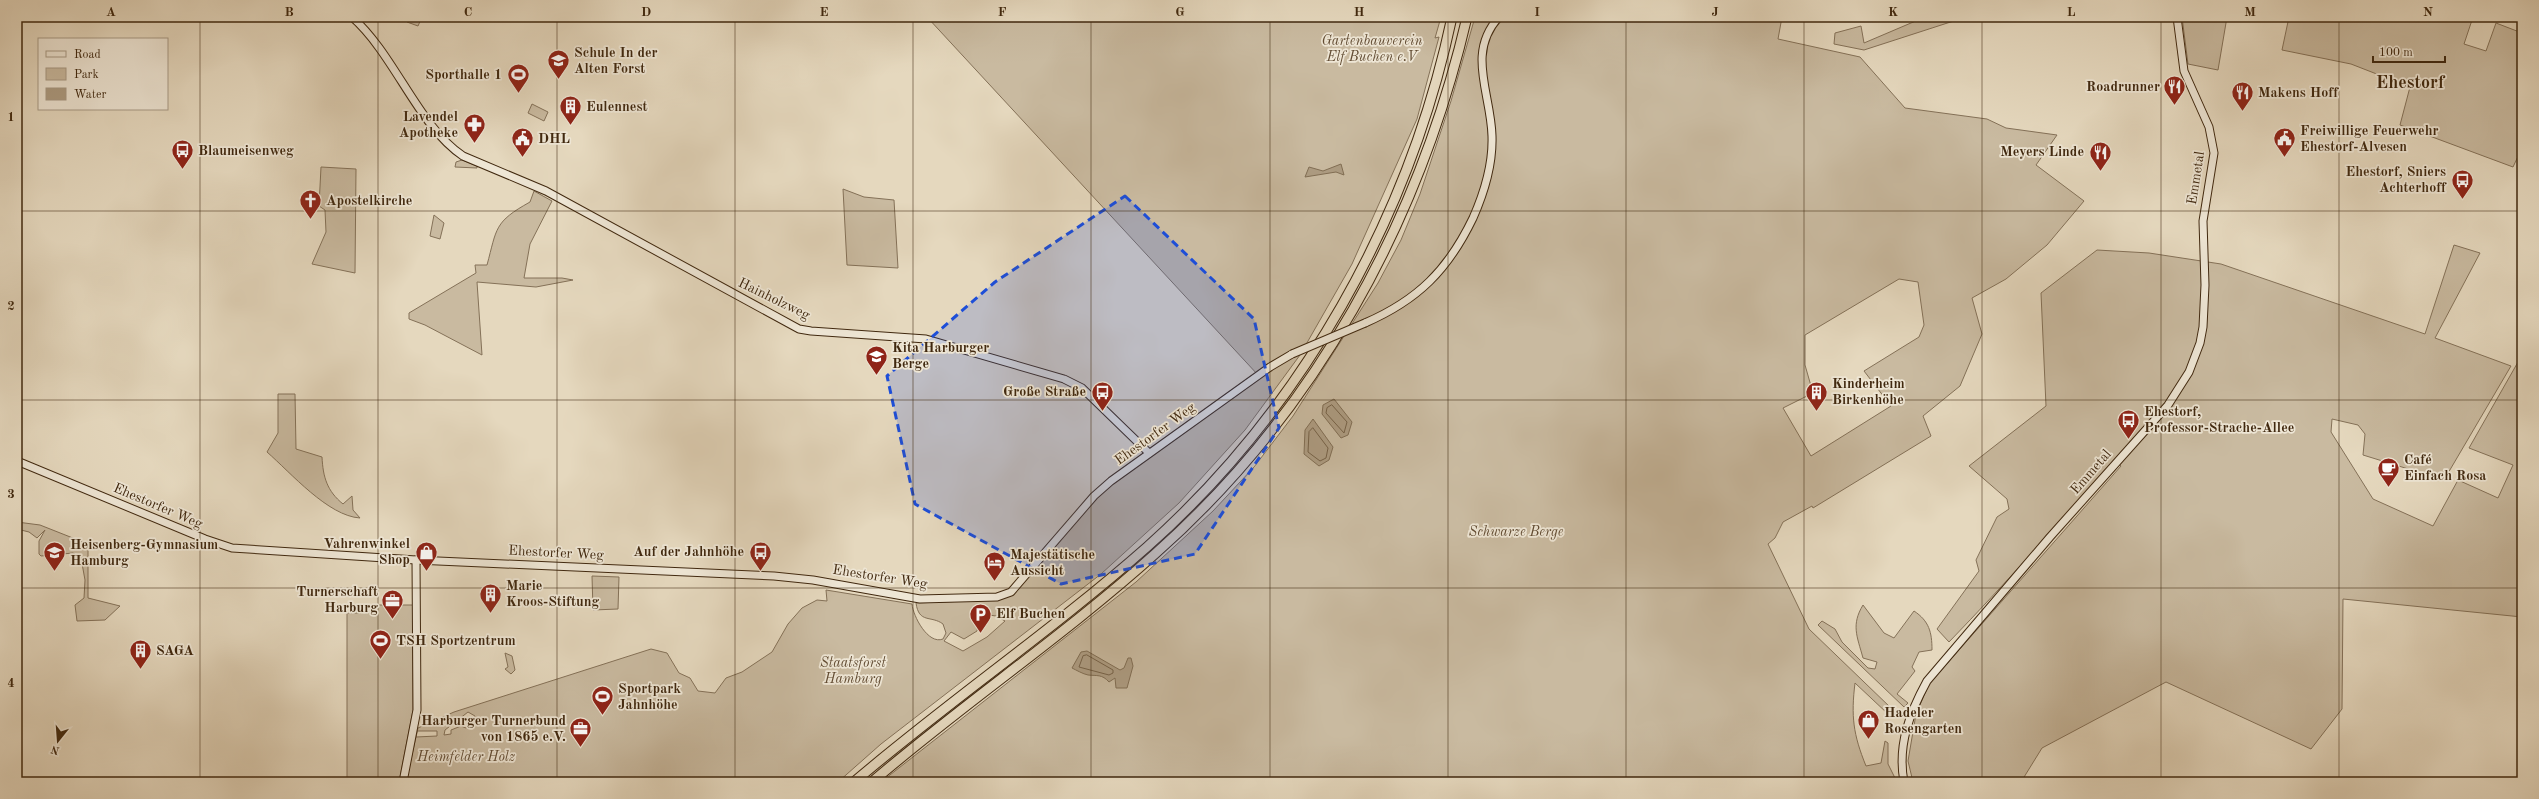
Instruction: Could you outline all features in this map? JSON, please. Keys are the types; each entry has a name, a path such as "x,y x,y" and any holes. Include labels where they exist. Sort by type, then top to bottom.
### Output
{"highway":[{"path":"854,782 928,721 1102,586 1149,545 1212,482 1263,423 1327,331 1382,226 1414,150 1429,107 1452,17"},
{"path":"872,782 921,740 1080,618 1156,553 1223,488 1274,428 1302,392 1340,334 1394,231 1434,134 1450,85 1467,17"}],"main road":[{"name":"Hainholzweg","path":"352,17 377,44 439,134 459,153 546,191 799,328 811,331 926,339 1075,384 1149,453"},
{"name":"Ehestorfer Weg","path":"17,461 226,546 416,560 783,576 920,599 1002,596 1014,588 1098,493 1149,453 1270,367 1292,354 1365,323 1402,304 1432,279 1457,248 1476,211 1487,182 1492,147 1492,127 1482,58 1484,38 1498,17"},
{"name":"Emmetal","path":"1904,782 1902,759 1906,731 1913,708 1927,681 2050,537 2168,405 2189,372 2200,343 2203,327 2205,285 2203,221 2213,169 2214,145 2209,127 2184,71 2177,17"},
{"path":"403,782 417,710 416,560"}],"highlighted area":[{"path":"1125,196 1254,319 1279,428 1195,554 1061,584 915,504 887,376 995,282"}],"green space":[{"path":"404,17 422,17 418,26 407,22"},
{"path":"927,17 1441,17 1435,38 1439,37 1417,119 1352,264 1300,355 1245,430 1179,503 1101,574 881,744 838,782 406,782 416,737 437,736 437,731 417,731 418,728 454,712 651,649 667,653 679,673 690,678 698,691 715,693 726,678 742,672 772,652 788,624 802,608 817,600 827,601 826,590 912,604 918,622 927,634 937,640 943,639 946,633 943,624 939,621 926,618 920,614 916,603 991,600 1011,596 1103,491 1258,375","holes":["989,615 996,616 1005,621 987,637 963,651 944,641 951,632 964,639 977,631 978,626","468,712 475,716 472,720 474,723 466,728 461,726 451,730 451,734 444,735 445,730"]},
{"name":"Schwarze Berge","path":"1475,17 1782,17 1778,39 1860,57 1905,108 1987,119 2006,128 2057,135 2036,165 2084,201 2047,245 2006,279 1972,298 1982,334 1960,386 1923,416 1931,436 1813,508 1812,506 1783,522 1775,538 1768,544 1809,629 1891,708 1888,714 1855,683 1853,705 1854,725 1858,744 1866,766 1881,763 1885,741 1888,743 1888,764 1897,782 881,782 1136,582 1213,511 1254,467 1293,416 1378,283 1401,240 1420,194 1451,101","holes":["1899,279 1918,282 1924,325 1919,337 1864,371 1891,406 1811,456 1783,408 1813,393 1805,365 1805,335"]},
{"path":"1925,17 1966,17 1864,50 1834,44 1835,33 1861,26 1864,43"},
{"path":"2182,17 2227,17 2218,70 2188,64"},
{"path":"2289,17 2473,17 2464,44 2486,51 2496,23 2522,33 2522,148 2513,167 2400,125 2410,87 2351,64 2282,50"},
{"path":"532,104 548,112 544,121 528,113"},
{"path":"462,160 477,166 477,168 455,167 456,162"},
{"path":"321,167 356,169 355,273 312,264 326,232 325,210 319,206"},
{"path":"843,189 864,197 894,200 898,268 847,265"},
{"path":"534,191 552,201 530,244 524,278 562,278 573,280 536,287 477,282 482,355 425,325 409,319 409,313 476,273 475,265 487,265 493,242 499,227 510,215 530,202"},
{"path":"434,215 444,223 440,239 430,236"},
{"path":"2454,245 2480,253 2435,338 2511,366 2444,480 2363,455 2365,434 2358,425 2332,419 2331,432 2373,499 2433,526 2458,480 2498,498 2513,465 2469,448 2522,355 2522,617 2343,599 2342,709 2311,749 2166,682 2042,748 2021,782 1913,782 1908,761 1916,714 1929,684 2121,466 2114,460 2033,552 1949,642 1937,629 1979,571 1976,560 1997,517 2009,509 2007,499 1969,466 2046,406 2041,293 2097,250 2149,253 2221,264 2425,334"},
{"path":"278,394 295,394 296,449 322,457 323,471 333,494 343,504 352,496 353,510 360,518 335,510 323,502 267,452 278,433"},
{"path":"17,522 40,525 88,544 88,598 120,606 105,620 77,621 75,605 84,598 85,580 81,558 73,553 41,556 39,554 39,541 45,530 37,538 29,532 17,529"},
{"path":"592,576 619,577 618,609 593,610"},
{"name":"TSH Sportzentrum","path":"375,605 413,605 413,710 399,782 347,782 347,613 375,613"},
{"path":"1863,605 1884,633 1894,638 1914,611 1923,619 1929,628 1932,650 1919,652 1912,667 1915,671 1897,694 1908,703 1904,707 1818,625 1822,621 1835,629 1842,642 1868,668 1875,669 1877,662 1863,658 1857,637 1857,619"},
{"path":"505,653 512,656 515,670 511,674 505,669 508,667"}],"water":[{"path":"1341,164 1344,175 1336,172 1305,177 1309,167 1323,171"},
{"path":"1334,399 1352,422 1348,435 1341,438 1322,414 1323,405"},
{"path":"1313,419 1333,447 1329,460 1319,466 1304,454 1305,430"},
{"path":"1087,651 1120,670 1124,668 1128,658 1131,658 1133,666 1127,688 1116,688 1115,678 1109,682 1102,677 1088,675 1072,668 1081,652"}],"place":[{"name":"Schule In der Alten Forst","path":"558,80"},
{"name":"Sporthalle 1","path":"518,94"},
{"name":"Roadrunner","path":"2175,106"},
{"name":"Makens Hoff","path":"2243,112"},
{"name":"Eulennest","path":"571,126"},
{"name":"Lavendel Apotheke","path":"474,144"},
{"name":"DHL","path":"522,158"},
{"name":"Freiwillige Feuerwehr Ehestorf-Alvesen","path":"2284,158"},
{"name":"Blaumeisenweg","path":"182,170"},
{"name":"Meyers Linde","path":"2100,172"},
{"name":"Ehestorf, Sniers Achterhoff","path":"2462,200"},
{"name":"Apostelkirche","path":"311,220"},
{"name":"Kita Harburger Berge","path":"876,376"},
{"name":"Große Straße","path":"1102,412"},
{"name":"Kinderheim Birkenhöhe","path":"1816,412"},
{"name":"Ehestorf, Professor-Strache-Allee","path":"2129,440"},
{"name":"Café Einfach Rosa","path":"2389,488"},
{"name":"Heisenberg-Gymnasium Hamburg","path":"54,572"},
{"name":"Vahrenwinkel Shop","path":"426,572"},
{"name":"Auf der Jahnhöhe","path":"760,572"},
{"name":"Majestätische Aussicht","path":"995,582"},
{"name":"Marie Kroos-Stiftung","path":"491,614"},
{"name":"Turnerschaft Harburg","path":"393,620"},
{"name":"Elf Buchen","path":"981,634"},
{"name":"TSH Sportzentrum","path":"380,660"},
{"name":"SAGA","path":"141,670"},
{"name":"Sportpark Jahnhöhe","path":"602,716"},
{"name":"Hadeler Rosengarten","path":"1869,740"},
{"name":"Harburger Turnerbund von 1865 e.V.","path":"581,748"}],"district":[{"name":"Ehestorf","path":"2410,83"}],"park label":[{"name":"Gartenbauverein Elf Buchen e.V","path":"1372,50"},
{"name":"Staatsforst Hamburg","path":"853,672"},
{"name":"Heimfelder Holz","path":"466,757"}]}
